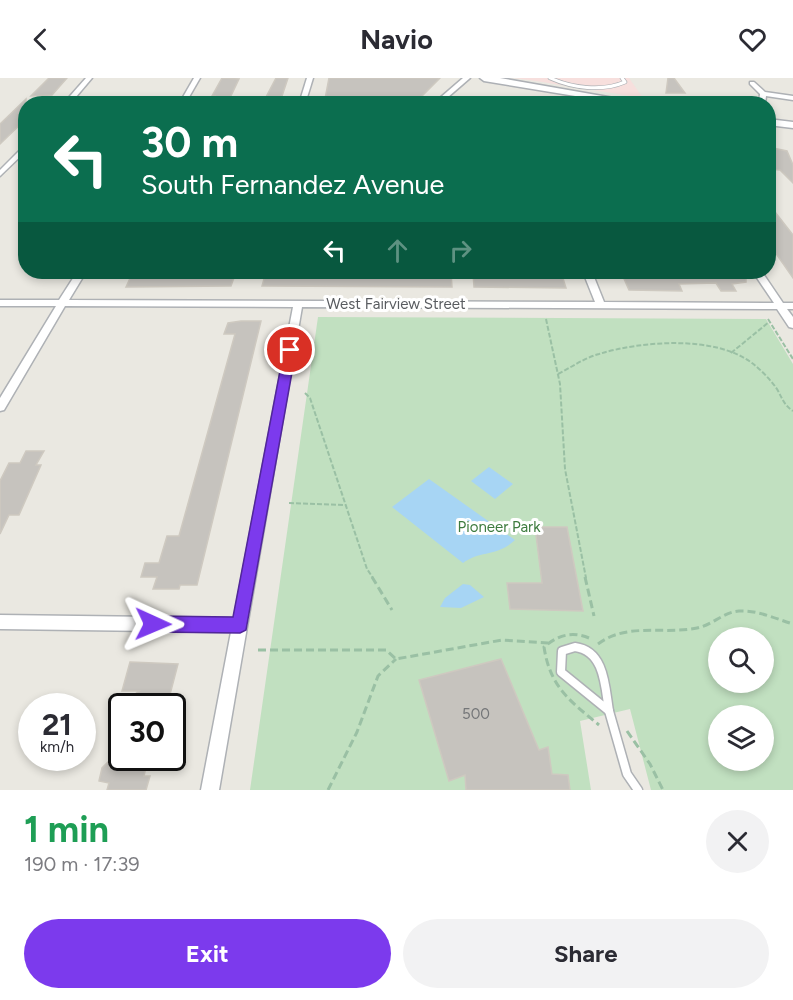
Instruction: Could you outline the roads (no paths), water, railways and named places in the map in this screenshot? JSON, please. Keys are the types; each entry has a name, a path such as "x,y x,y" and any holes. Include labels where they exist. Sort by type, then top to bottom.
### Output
{"main road":[{"path":"484,78 595,96"},
{"path":"776,123 793,125"}],"street":[{"path":"73,96 89,78"},
{"path":"187,96 197,78"},
{"path":"304,96 310,78"},
{"path":"446,96 467,78"},
{"path":"752,82 763,94 793,98"},
{"path":"0,174 18,155"},
{"path":"0,407 77,279"},
{"path":"591,279 601,306"},
{"path":"763,279 793,325"},
{"name":"West Fairview Street","path":"0,303 793,306"},
{"path":"210,790 298,304"},
{"path":"0,622 240,625"}],"lane":[{"path":"550,78 573,86 600,87 621,85 625,82 622,78"},
{"path":"609,711 561,672 562,651 571,646 583,646 600,664 609,711 627,774 638,790"}],"water":[{"path":"489,467 513,484 495,499 471,481"},
{"path":"429,479 515,540 502,549 476,556 463,563 392,507"},
{"path":"463,584 470,585 484,597 461,608 440,607 445,598"}],"park label":[{"name":"Pioneer Park","path":"499,527"}]}
